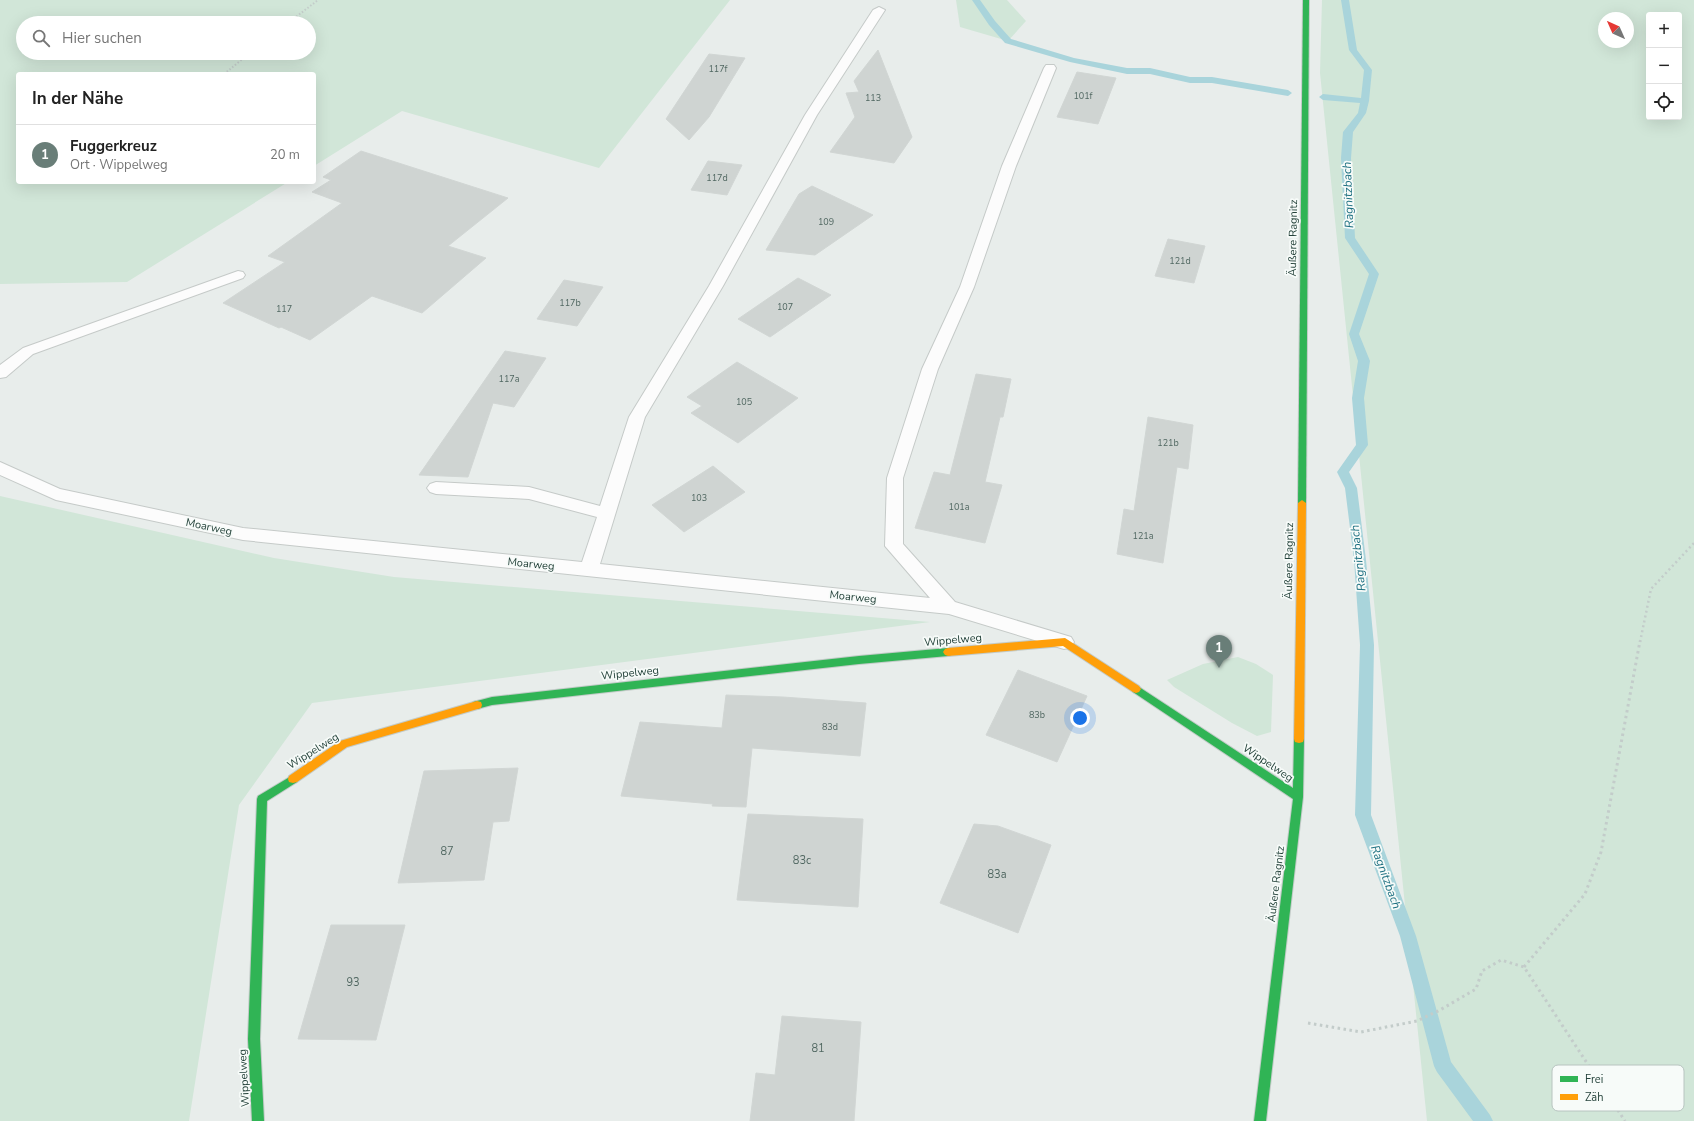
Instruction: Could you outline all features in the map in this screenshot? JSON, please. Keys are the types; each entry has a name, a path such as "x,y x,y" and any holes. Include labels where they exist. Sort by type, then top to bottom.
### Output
{"street":[{"name":"Äußere Ragnitz","path":"1260,1121 1298,798 1304,336 1306,0"},
{"name":"Wippelweg","path":"258,1121 254,1040 262,799 344,744 492,701 859,660 1065,642 1298,798"}],"lane":[{"path":"589,570 608,514 637,417 716,286 811,115 879,10"},
{"path":"949,606 894,546 895,478 930,369 967,287 1010,166 1050,68"},
{"path":"0,373 28,351 238,275"},
{"name":"Moarweg","path":"0,468 56,494 243,534 949,606 1065,642"},
{"path":"436,488 529,493 608,514"}],"path":[{"path":"297,16 318,0"},
{"path":"226,72 241,60"},
{"path":"1524,967 1585,894 1601,852 1632,679 1652,588 1694,543"},
{"path":"1272,1017 1361,1032 1416,1021 1440,1010 1476,989 1482,972 1501,960 1524,967 1588,1065"},
{"path":"1618,1111 1625,1121"}],"green space":[{"path":"0,0 730,0 599,168 402,111 316,165 316,72 16,72 16,184 285,184 127,282 0,284"},
{"path":"956,0 1007,0 1026,21 1008,41 960,27"},
{"path":"1322,0 1694,0 1694,1121 1427,1121 1320,73"},
{"path":"0,496 274,558 394,577 930,622 312,703 239,805 189,1121 0,1121"},
{"path":"1238,657 1256,664 1273,675 1271,732 1257,736 1232,723 1174,687 1167,680 1203,664"}],"building":[{"path":"878,50 912,137 894,163 830,152 855,117 846,93 859,92 854,81"},
{"path":"709,54 745,58 709,117 689,140 666,119"},
{"path":"1077,72 1116,78 1098,124 1057,117"},
{"path":"361,151 508,198 448,246 486,258 422,313 372,296 310,340 223,303 285,262 268,256 342,203 312,192 331,180 323,177"},
{"path":"708,161 742,165 727,195 691,190"},
{"path":"812,186 873,215 815,255 766,250 799,194"},
{"path":"1168,239 1205,246 1194,283 1155,276"},
{"path":"798,278 831,295 770,337 738,319"},
{"path":"564,280 603,287 577,326 537,319"},
{"path":"505,351 546,358 514,407 493,403 468,477 419,475"},
{"path":"737,362 798,398 738,443 691,413 702,406 687,397"},
{"path":"976,374 1011,379 1003,417 1000,417 985,482 1002,485 985,543 915,528 934,472 950,475"},
{"path":"1148,417 1193,425 1188,469 1177,467 1163,563 1117,554 1124,509 1134,511"},
{"path":"713,466 745,492 684,532 652,505"},
{"path":"1018,670 1087,696 1057,762 986,735"},
{"path":"726,695 783,697 866,703 860,756 752,748 746,807 712,806 713,804 621,796 640,722 722,728"},
{"path":"518,768 509,821 493,822 484,880 398,883 424,771"},
{"path":"748,814 863,819 858,907 737,900"},
{"path":"974,824 998,826 1051,845 1018,933 940,903"},
{"path":"331,925 405,925 376,1040 298,1039"},
{"path":"782,1016 861,1022 854,1121 750,1121 756,1073 775,1075"}],"waterway":[{"path":"976,0 992,23 1008,41 1073,60 1127,71 1150,71 1190,80 1212,80 1288,93"},
{"name":"Ragnitzbach","path":"1345,0 1353,50 1368,70 1365,101"},
{"path":"1323,97 1365,101"},
{"name":"Ragnitzbach","path":"1365,101 1362,113 1348,132 1346,158 1350,238 1374,274 1354,334 1364,361 1358,398 1362,445 1343,472 1351,488 1360,560 1367,645 1363,815 1408,936 1443,1066 1484,1121"}],"traffic: fast":[{"path":"1302,503 1306,0"},
{"path":"477,705 492,701 859,660 948,652"},
{"path":"1136,689 1298,797"},
{"path":"1260,1121 1298,797 1299,739"},
{"path":"258,1121 254,1039 262,799 293,779"}],"traffic: slow":[{"path":"1299,739 1302,503"},
{"path":"948,652 1065,642 1136,689"},
{"path":"293,779 344,744 477,705"}],"place":[{"name":"Fuggerkreuz","path":"1219,668"}]}
